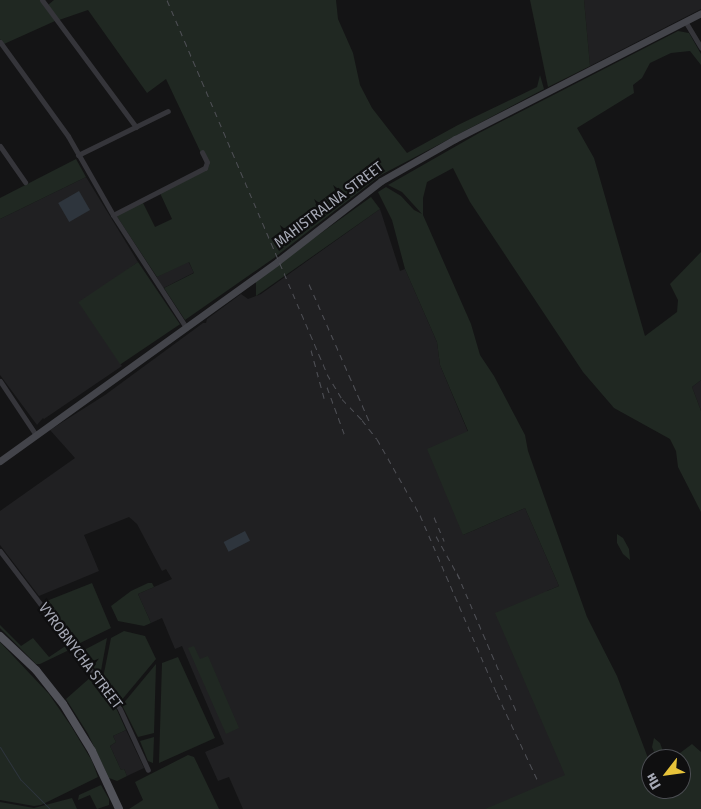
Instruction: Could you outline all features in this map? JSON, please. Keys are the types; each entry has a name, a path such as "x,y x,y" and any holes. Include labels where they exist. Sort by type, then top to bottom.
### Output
{"main road":[{"path":"0,636 36,670 63,704 92,751 119,809"}],"street":[{"path":"42,0 136,127"},
{"name":"MAHISTRALNA STREET","path":"0,461 185,326 278,261 381,181 455,139 701,13"},
{"path":"686,21 701,48"},
{"path":"0,42 68,136 113,215 185,326"},
{"path":"78,155 168,111"},
{"path":"0,146 25,182"},
{"path":"113,215 205,168 207,162 202,152"},
{"path":"0,381 36,435"},
{"name":"VYROBNYCHA STREET","path":"0,551 119,707 148,770"}],"shaded area":[{"path":"0,0 40,0 55,21 4,44 0,39"},
{"path":"54,0 336,0 338,19 353,53 360,85 372,108 407,153 458,125 537,87 540,75 544,89 381,175 274,258 185,320 164,288 194,273 189,262 157,277 116,215 142,201 155,227 172,219 160,193 207,169 209,162 201,153 166,79 147,93 88,10 59,20 48,5"},
{"path":"530,0 584,0 590,66 548,87"},
{"path":"584,0 701,0 701,9 590,66"},
{"path":"678,31 689,33 701,54 701,65 690,51 671,53 650,63 642,78 633,85 634,93 577,128 594,158 645,336 677,312 678,300 670,284 701,252 701,380 692,387 701,411 701,512 678,467 676,451 670,439 614,408 583,372 470,202 453,168 427,182 423,198 423,215 471,324 480,355 494,376 525,435 528,451 587,617 617,676 645,749 641,749 641,799 691,799 691,749 685,749 692,744 701,752 701,809 485,809 565,775 495,613 559,586 525,508 463,535 427,449 468,431 440,365 437,342 405,269 392,220 378,192 386,187 401,196 414,210 422,214 402,192 388,185 479,133"},
{"path":"76,159 86,177 0,219 0,198"},
{"path":"86,177 138,262 80,304 122,366 43,418 37,425 0,375 0,219"},
{"path":"79,191 90,210 69,222 58,203"},
{"path":"371,197 380,209 256,296 256,280"},
{"path":"380,209 400,271 405,269 437,342 440,365 468,432 463,535 525,508 559,586 547,591 641,776 641,799 653,799 658,809 243,809 229,777 218,781 205,752 224,744 182,646 175,649 162,618 151,623 138,594 172,579 166,569 162,571 137,524 129,517 84,535 99,571 39,596 0,545 0,511 75,458 50,430 105,395 203,323 206,323 207,319 241,294 248,299 261,294"},
{"path":"188,261 194,273 163,288 157,277"},
{"path":"138,262 180,324 120,364 78,302"},
{"path":"701,380 701,411 692,387"},
{"path":"245,531 250,541 229,552 224,542"},
{"path":"617,534 623,538 629,549 630,560 623,554 617,543"},
{"path":"92,583 111,628 76,645 44,602"},
{"path":"152,583 154,587 138,594 151,623 144,626 118,621 111,606 131,591"},
{"path":"48,619 69,647 67,651 40,664 36,664 0,628 0,625 21,646 33,638 49,657 67,645"},
{"path":"124,631 145,636 156,659 120,702 103,678 111,638"},
{"path":"107,638 100,676 85,655 86,649"},
{"path":"0,642 49,694 92,761 98,777 41,805 34,806 0,800"},
{"path":"194,646 200,659 208,656 239,728 226,734 188,648"},
{"path":"178,657 215,738 159,763 162,663"},
{"path":"156,664 154,733 138,737 122,705"},
{"path":"92,676 117,710 126,730 113,736 116,742 110,746 121,770 124,769 127,776 117,781 109,778 88,734 66,699"},
{"path":"126,730 144,768 127,776 124,769 121,770 110,746 116,742 113,736"},
{"path":"154,737 153,763 148,761 140,741"},
{"path":"654,738 660,743 662,749 653,749"},
{"path":"188,755 194,757 219,809 129,809 143,800 135,782"},
{"path":"101,785 109,799 109,805 97,809 90,795 78,800 79,795"},
{"path":"72,798 77,809 0,809 0,802 34,808"}],"waterway":[{"path":"0,747 21,780 50,809"}],"railway":[{"path":"167,0 327,374 342,399 377,439 420,515 497,694 537,779"},
{"path":"309,284 370,423"},
{"path":"311,350 324,398"},
{"path":"327,387 345,436"},
{"path":"434,517 444,541"},
{"path":"436,536 460,579"},
{"path":"457,573 517,713"}]}
